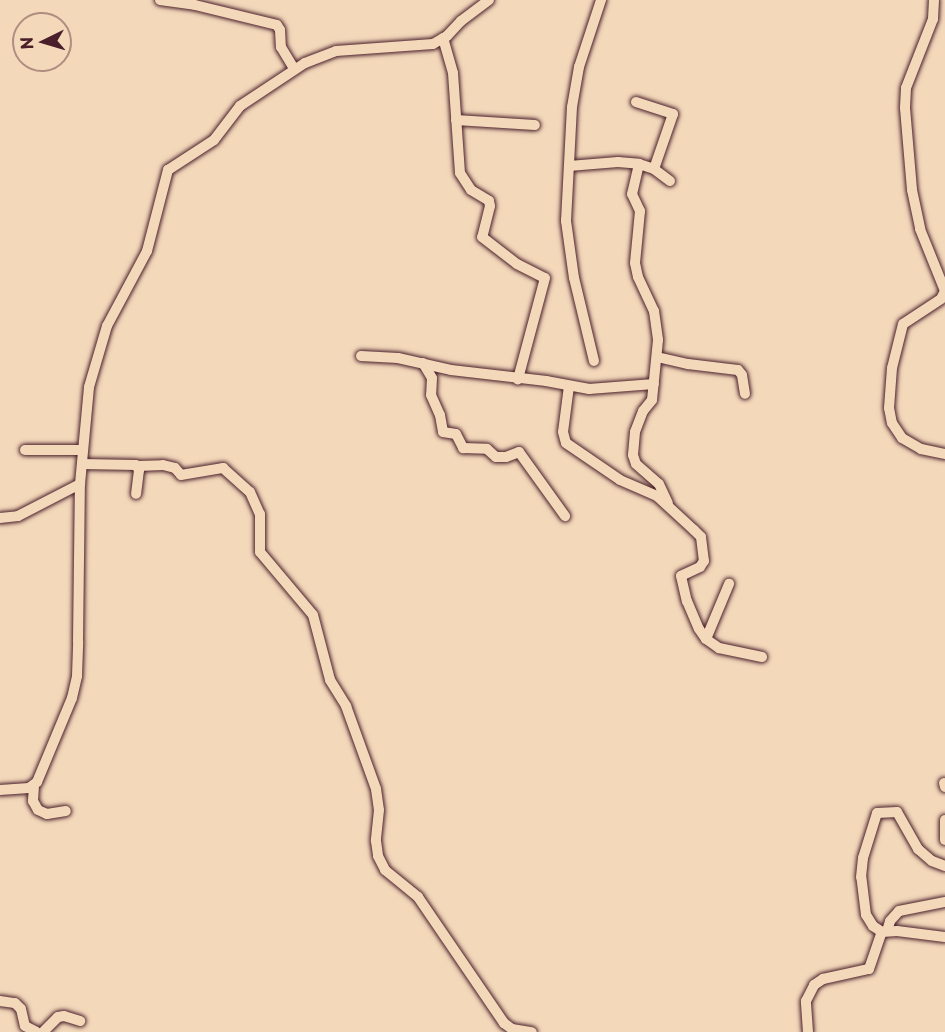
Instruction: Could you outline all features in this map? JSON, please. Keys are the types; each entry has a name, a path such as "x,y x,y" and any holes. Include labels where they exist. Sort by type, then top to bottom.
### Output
{"street":[{"path":"160,0 195,5 277,25 280,30 280,42 294,69"},
{"path":"594,361 567,240 570,126 579,67 601,0"},
{"path":"934,0 933,19 906,88 905,108 912,190 920,230 945,291 941,299 903,324 895,354 890,408 892,423 902,438 921,448 945,454"},
{"path":"66,811 47,814 38,810 33,801 34,786 64,721 76,676 80,484 89,387 111,318 147,250 168,170 209,144 240,106 294,69 336,51 423,45 443,38 486,1"},
{"path":"443,38 453,73 462,177 471,190 489,201 490,206 482,237 517,264 545,278 518,380"},
{"path":"636,102 673,114 654,169"},
{"path":"456,120 535,125"},
{"path":"569,166 618,162 639,164 654,169 670,181"},
{"path":"639,164 632,194 640,211 635,263 638,277 654,311 657,357 652,400 643,411 635,432 633,455 636,464 659,484 671,508"},
{"path":"361,356 423,363 451,370 518,380 546,381 589,389 654,384"},
{"path":"657,357 688,364 738,370 742,375 745,393"},
{"path":"423,363 432,378 431,395 440,415 443,432 456,434 463,448 487,449 499,458 519,452 565,516"},
{"path":"569,386 563,432 566,443 620,480 657,496 701,537 704,561 700,567 681,576 687,601 706,639 729,652 762,657"},
{"path":"26,450 83,450"},
{"path":"82,464 163,465 175,468 181,474 223,468 250,492 260,514 260,552 313,615 330,680 345,706 372,779 379,800 378,856 385,870 418,897 504,1023 512,1031 532,1032"},
{"path":"136,494 138,466"},
{"path":"0,518 18,516 80,484"},
{"path":"706,639 729,584"},
{"path":"0,790 34,786"},
{"path":"945,866 932,861 918,849 897,812 877,813 863,858 861,877 866,915 873,926 885,932 945,937"},
{"path":"945,820 945,840"},
{"path":"808,1032 806,1001 814,985 823,979 869,969 890,921 898,910 945,902"},
{"path":"0,1001 15,1003 21,1009 25,1026 37,1032"},
{"path":"43,1032 58,1017 64,1016 81,1021"}]}
